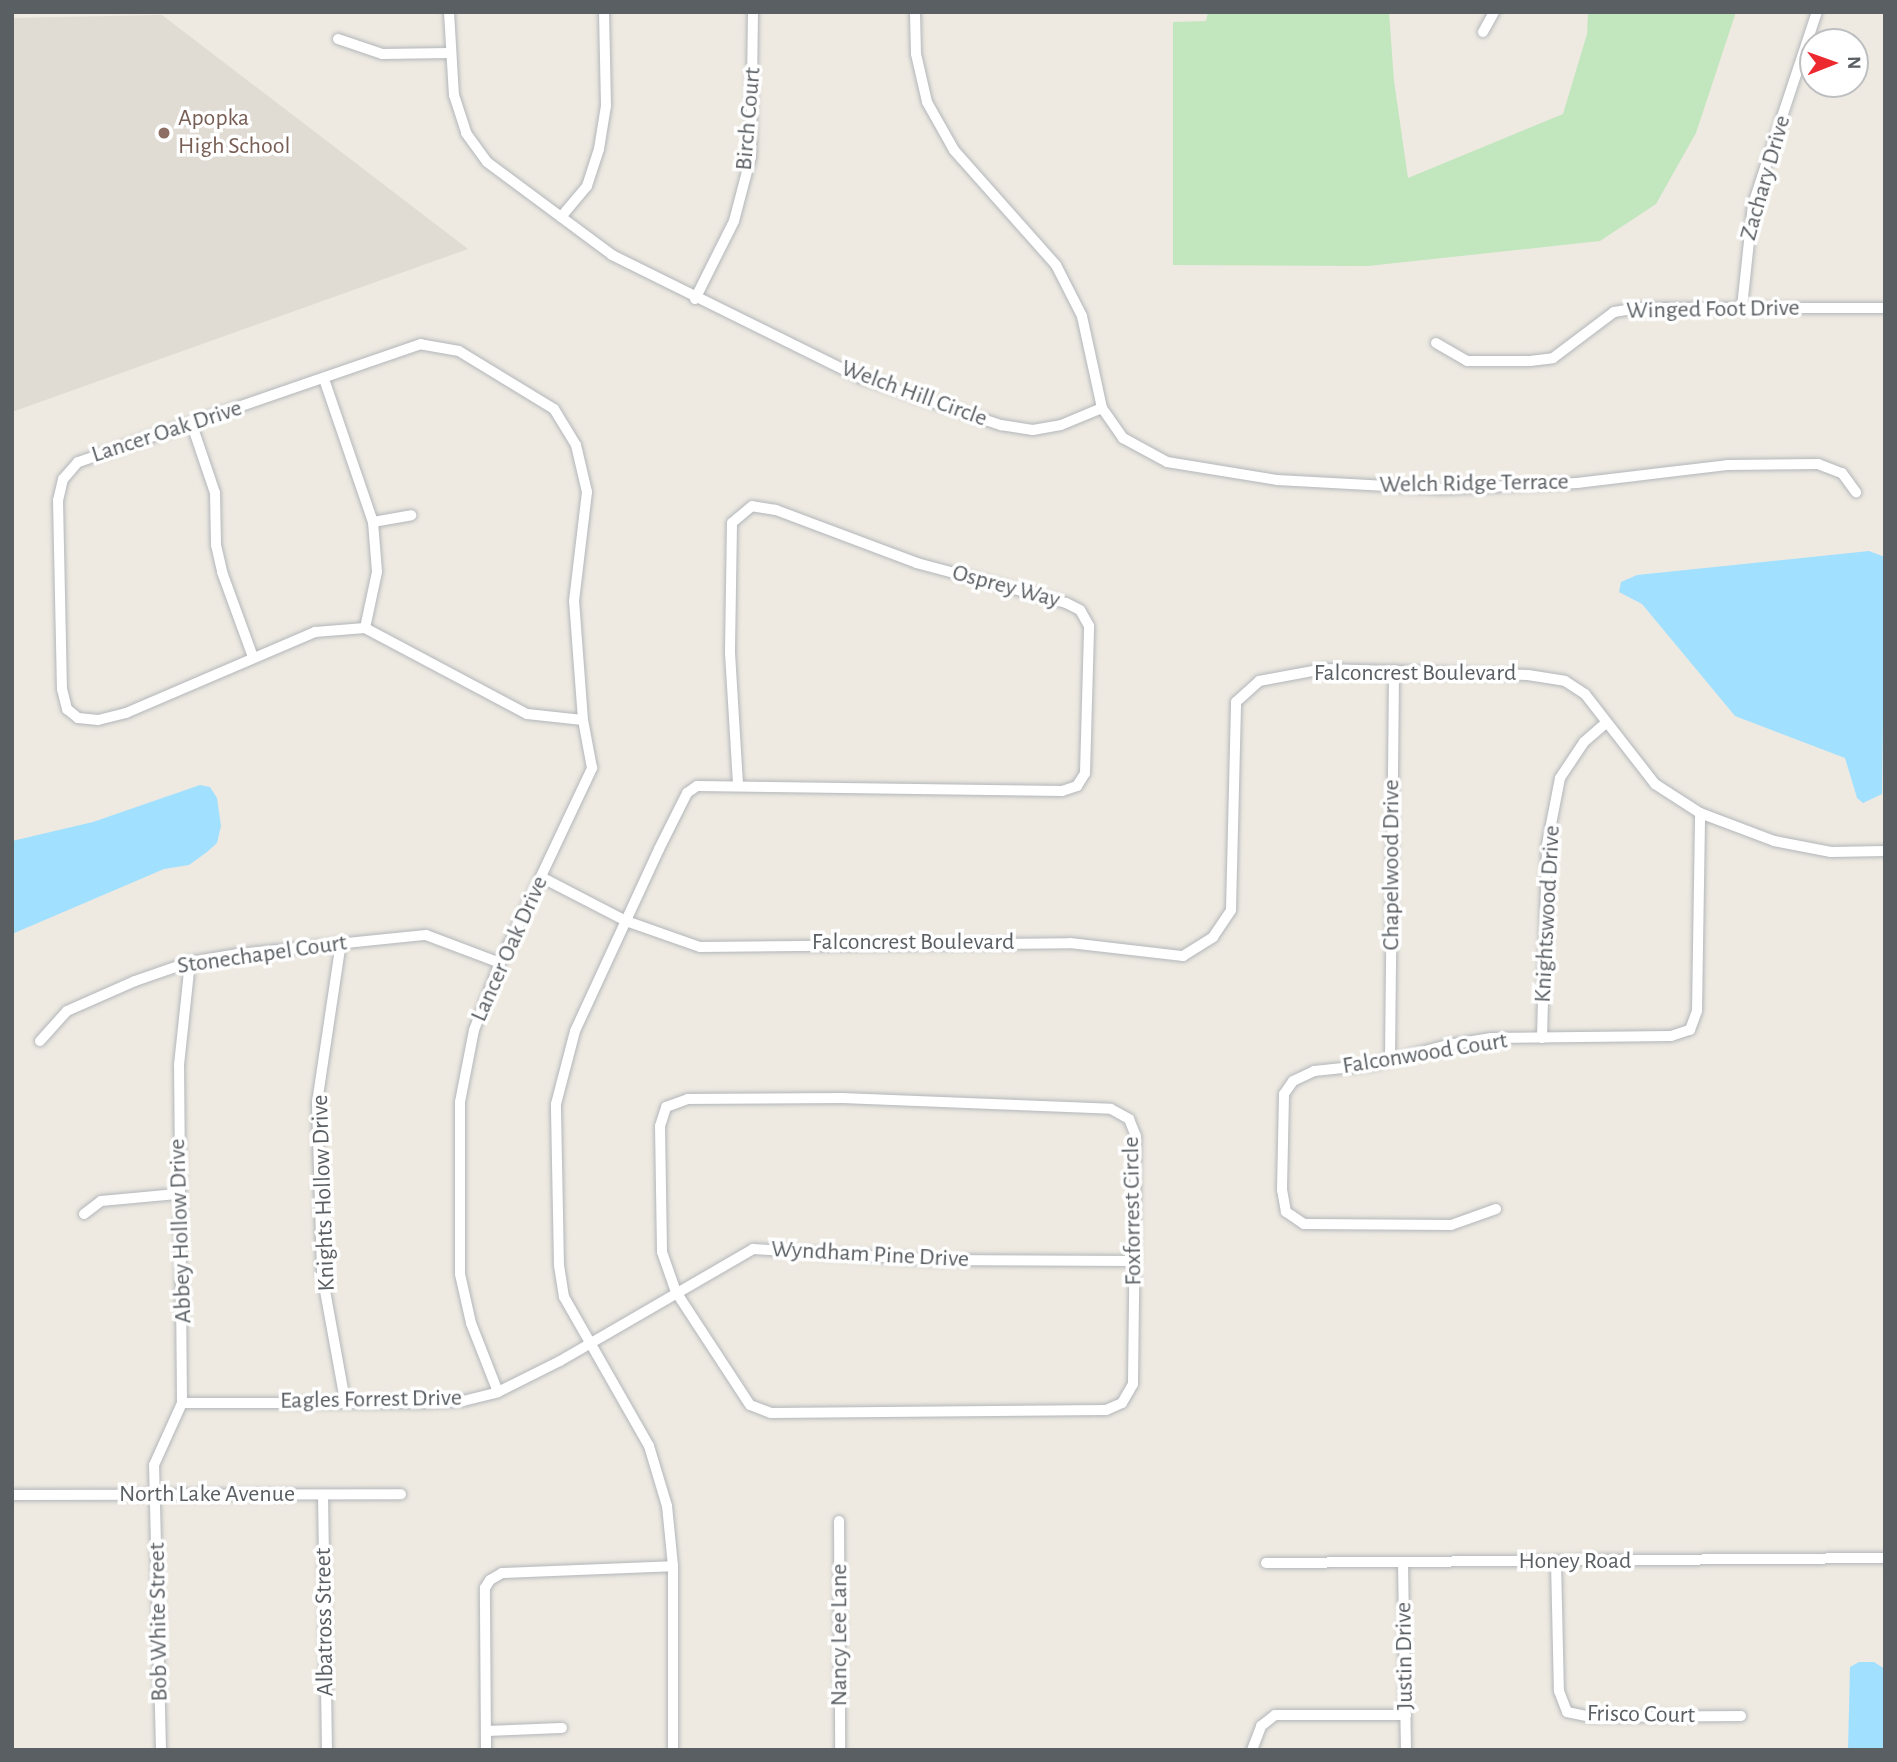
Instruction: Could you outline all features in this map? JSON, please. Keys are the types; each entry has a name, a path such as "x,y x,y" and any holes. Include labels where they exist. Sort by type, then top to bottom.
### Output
{"street":[{"name":"Welch Hill Circle","path":"449,12 449,53 454,95 466,133 487,162 612,256 860,378 1001,425 1032,430 1061,425 1102,408"},
{"path":"561,217 587,186 599,149 606,106 604,12"},
{"name":"Birch Court","path":"695,299 734,222 751,156 754,12"},
{"path":"915,12 916,54 926,102 954,150 1056,265 1082,316 1102,408"},
{"path":"1483,32 1494,12"},
{"name":"Zachary Drive","path":"1742,307 1753,204 1817,12"},
{"path":"338,39 382,54 449,53"},
{"name":"Winged Foot Drive","path":"1436,343 1467,361 1530,361 1561,353 1614,312 1742,307 1885,308"},
{"name":"Lancer Oak Drive","path":"365,628 315,632 125,713 99,720 78,718 67,709 62,689 58,500 63,479 78,462 421,344 459,351 554,409 576,445 587,492 574,601 583,720 592,768 500,963 474,1030 460,1102 460,1274 471,1323 498,1392"},
{"path":"324,379 373,522 377,572 365,628 527,714 583,720"},
{"name":"Welch Ridge Terrace","path":"1102,408 1123,438 1167,462 1277,480 1442,489 1577,483 1727,465 1818,464 1842,473 1856,492"},
{"path":"192,425 215,493 216,545 222,572 253,657"},
{"name":"Osprey Way","path":"626,921 687,793 698,786 1062,791 1077,786 1085,773 1088,626 1080,610 1066,603 916,563 776,510 752,506 732,523 730,653 738,785"},
{"path":"373,522 411,515"},
{"name":"Falconcrest Boulevard","path":"541,877 626,921 700,947 1070,943 1183,956 1213,937 1231,910 1236,702 1259,681 1323,669 1528,675 1565,681 1585,694 1605,724 1655,784 1700,813 1774,841 1832,852 1885,851"},
{"name":"Chapelwood Drive","path":"1391,1059 1394,670"},
{"name":"Knightswood Drive","path":"1542,1038 1546,845 1560,778 1584,742 1605,724"},
{"name":"Falconwood Court","path":"1496,1209 1451,1225 1304,1224 1286,1212 1284,1094 1293,1081 1314,1071 1391,1059 1491,1038 1671,1036 1690,1031 1697,1011 1700,813"},
{"path":"626,921 575,1031 556,1104 559,1266 564,1297 649,1446 667,1506 673,1566 673,1750"},
{"name":"Stonechapel Court","path":"40,1041 67,1011 190,962 341,942 426,935 500,963"},
{"name":"Knights Hollow Drive","path":"341,942 317,1103 322,1274 345,1401"},
{"name":"Abbey Hollow Drive","path":"156,1495 154,1465 182,1403 184,1348 177,1194 179,1065 190,962"},
{"name":"Foxforrest Circle","path":"842,1098 1111,1109 1129,1118 1136,1136 1133,1384 1122,1402 1106,1410 771,1413 750,1405 739,1392 676,1292 662,1252 660,1126 666,1107 688,1099 842,1098"},
{"path":"84,1214 101,1200 177,1194"},
{"name":"Wyndham Pine Drive","path":"589,1343 753,1249 933,1260 1134,1261"},
{"name":"Eagles Forrest Drive","path":"182,1403 463,1401 498,1392 589,1343"},
{"name":"Albatross Street","path":"323,1494 327,1750"},
{"name":"North Lake Avenue","path":"12,1495 401,1494"},
{"name":"Bob White Street","path":"156,1495 161,1750"},
{"name":"Nancy Lee Lane","path":"839,1521 840,1750"},
{"name":"Honey Road","path":"1266,1563 1885,1558"},
{"name":"Justin Drive","path":"1403,1562 1406,1750"},
{"name":"Frisco Court","path":"1556,1562 1559,1691 1567,1712 1591,1717 1741,1716"},
{"path":"486,1750 485,1588 491,1580 502,1573 673,1566"},
{"path":"1252,1750 1261,1726 1275,1715 1406,1715"},
{"path":"486,1731 562,1728"}],"shaded area":[{"name":"Apopka High School","path":"162,15 468,249 12,412 12,18"}],"green space":[{"path":"1208,12 1389,12 1394,81 1408,178 1563,114 1587,34 1588,12 1736,12 1696,133 1656,204 1600,241 1368,266 1173,265 1173,22 1206,21"}],"water":[{"path":"1869,551 1885,557 1882,794 1863,803 1857,798 1845,758 1735,716 1642,604 1619,592 1621,582 1637,575"},
{"path":"200,785 210,787 217,798 221,826 217,843 207,852 189,865 164,869 12,934 12,841 93,822"},
{"path":"1859,1662 1874,1662 1885,1669 1885,1750 1848,1750 1850,1667"}],"place":[{"name":"Apopka High School","path":"164,133"}]}
